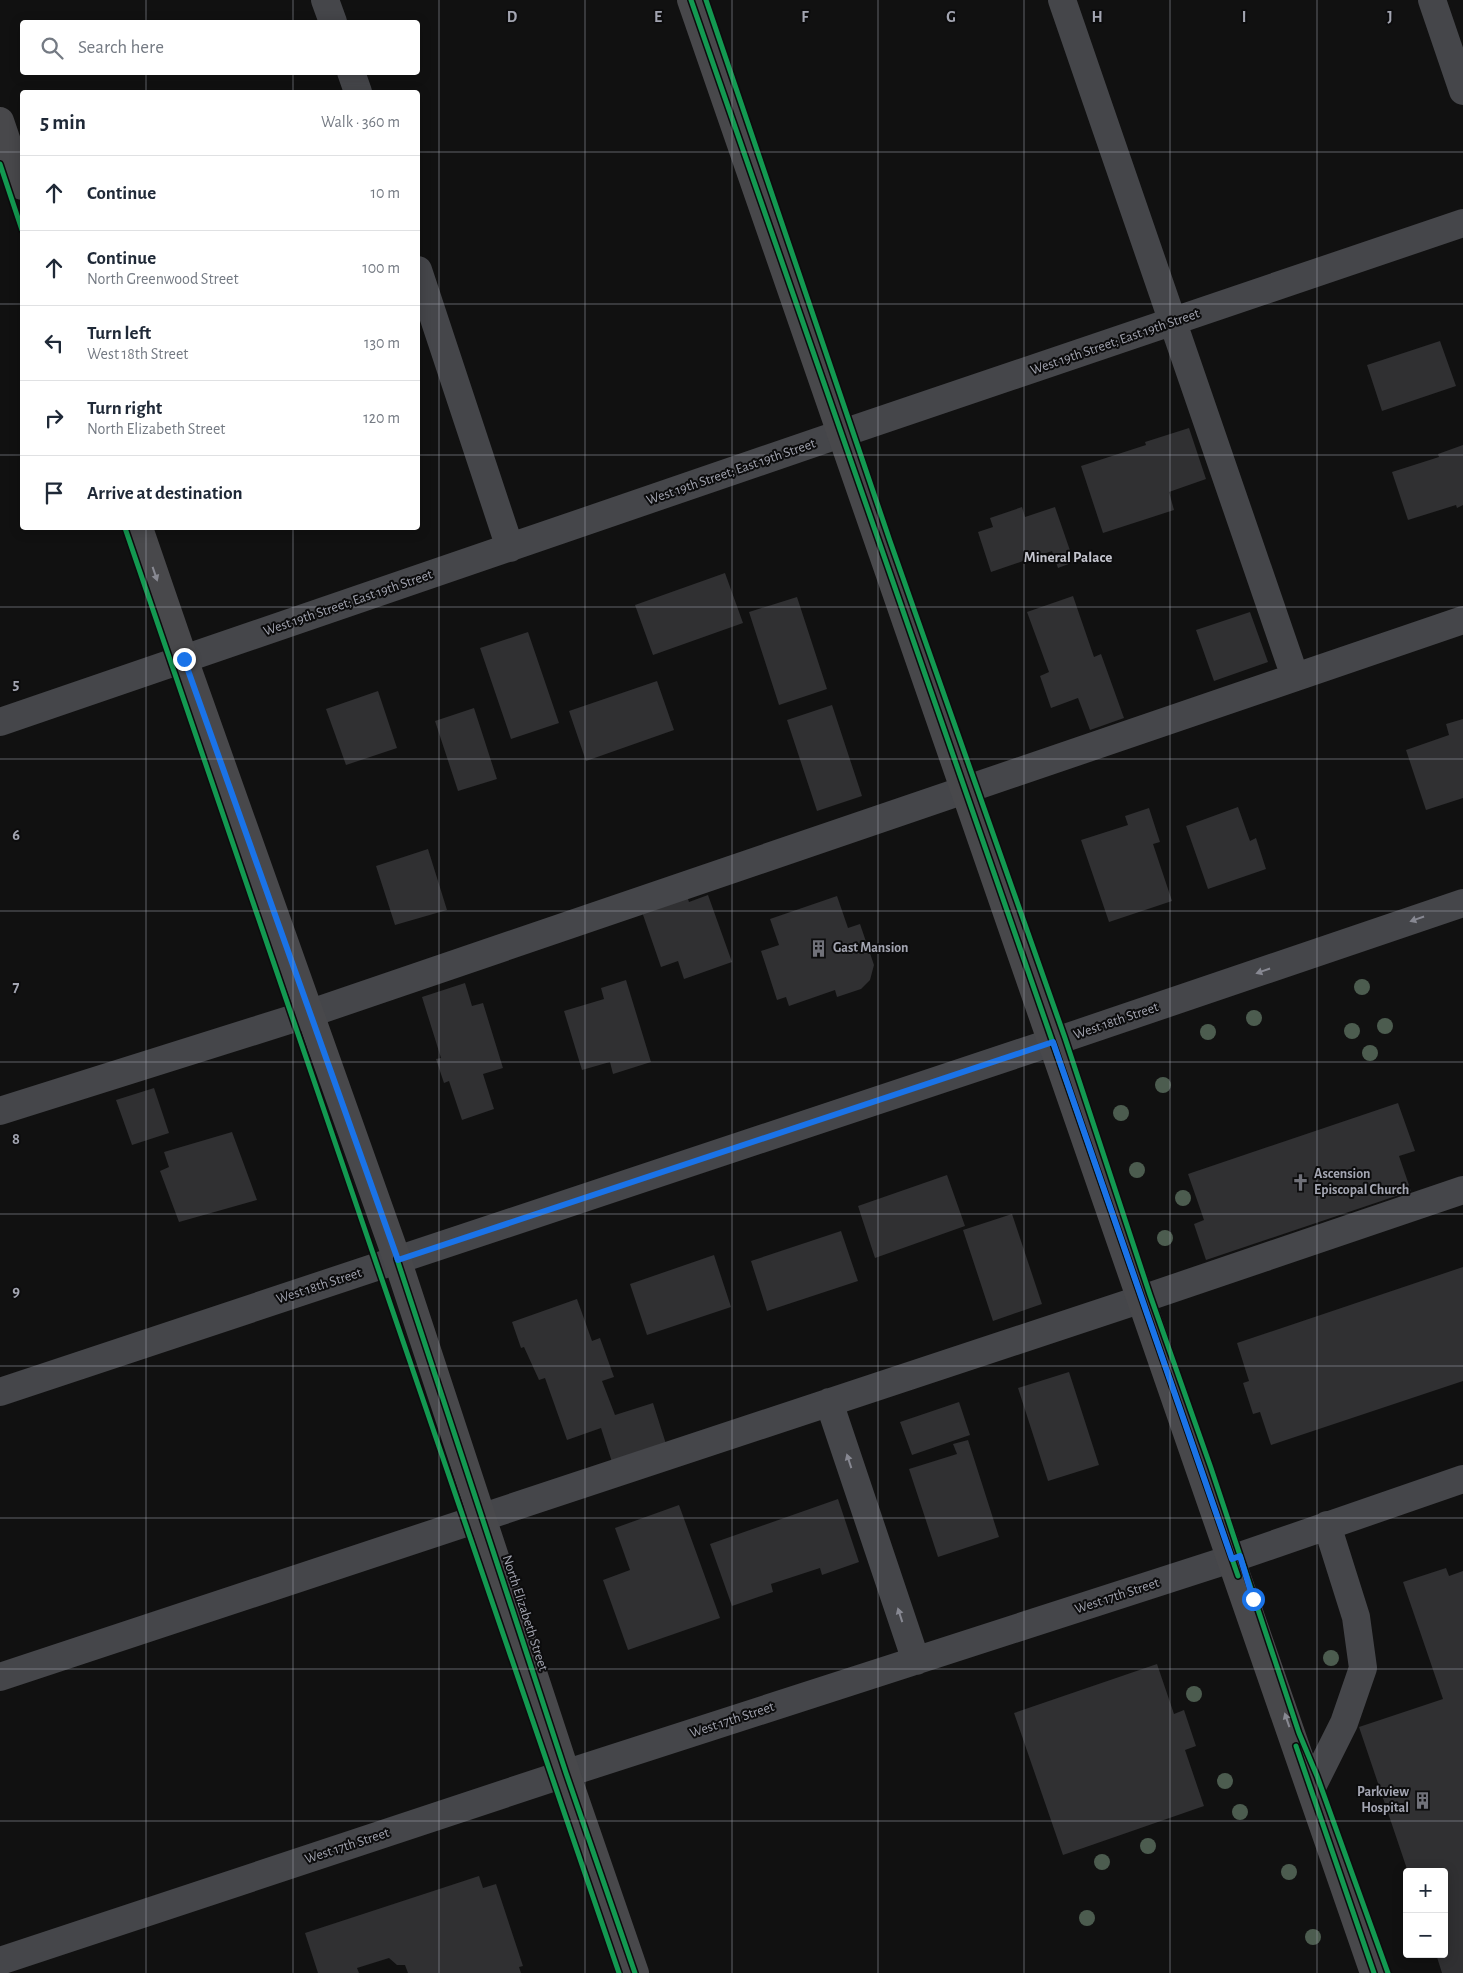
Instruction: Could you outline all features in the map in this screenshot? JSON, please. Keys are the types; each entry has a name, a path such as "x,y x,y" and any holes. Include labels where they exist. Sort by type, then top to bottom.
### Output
{"main road":[{"path":"691,0 1374,1973"},
{"path":"0,121 20,180"},
{"name":"North Elizabeth Street","path":"140,530 398,1260 566,1773 635,1973"}],"street":[{"path":"325,0 332,20"},
{"path":"1062,0 1295,677"},
{"path":"1432,0 1463,91"},
{"path":"352,75 357,90"},
{"name":"West 19th Street; East 19th Street","path":"0,722 1463,223"},
{"path":"420,276 510,548"},
{"path":"0,1111 311,1013 1463,620"},
{"name":"West 18th Street","path":"0,1392 1053,1042 1463,903"},
{"path":"0,1677 1142,1299 1463,1190"},
{"path":"829,1402 916,1661"},
{"name":"West 17th Street","path":"0,1961 566,1773 1232,1559 1463,1479"},
{"path":"1311,1789 1344,1723 1362,1668 1356,1617 1326,1526"}],"building":[{"path":"1440,341 1456,386 1382,411 1367,365"},
{"path":"1189,428 1206,479 1169,492 1174,510 1103,533 1081,466 1146,445 1145,442"},
{"path":"1463,445 1463,505 1457,508 1456,505 1408,520 1392,472 1439,457 1438,454"},
{"path":"1022,507 1025,517 1055,507 1074,562 1058,568 1052,551 991,572 978,532 993,527 990,518"},
{"path":"725,573 743,623 653,655 635,605"},
{"path":"1073,596 1094,657 1101,654 1124,718 1090,730 1078,698 1051,708 1040,676 1049,672 1027,612"},
{"path":"797,597 827,689 779,705 749,612"},
{"path":"1250,612 1268,662 1214,681 1196,630"},
{"path":"528,632 559,723 511,739 480,648"},
{"path":"657,681 674,730 586,761 569,711"},
{"path":"378,691 397,748 346,765 326,709"},
{"path":"832,705 862,796 817,811 787,720"},
{"path":"474,708 497,779 458,791 435,721"},
{"path":"1463,719 1463,798 1426,810 1406,750 1449,735 1446,724"},
{"path":"1238,807 1250,841 1256,838 1266,869 1208,889 1186,826"},
{"path":"1149,808 1160,842 1153,844 1172,901 1109,922 1081,840 1128,825 1125,816"},
{"path":"428,849 447,910 395,925 376,866"},
{"path":"686,893 689,902 708,895 732,962 684,979 678,961 661,967 641,909"},
{"name":"Gast Mansion","path":"837,896 848,928 860,924 874,965 870,980 861,989 837,997 835,990 789,1006 786,997 777,1000 761,951 779,945 770,919"},
{"path":"626,980 651,1062 613,1074 610,1062 582,1070 564,1011 604,999 601,988"},
{"path":"465,983 472,1006 483,1003 503,1068 483,1074 494,1109 462,1120 449,1081 444,1083 436,1059 441,1058 422,997"},
{"path":"154,1088 169,1133 132,1145 116,1100"},
{"name":"Ascension Episcopal Church","path":"1398,1103 1415,1151 1399,1156 1411,1191 1206,1260 1194,1224 1204,1220 1188,1174"},
{"path":"232,1132 257,1200 179,1222 160,1171 169,1167 164,1152"},
{"path":"947,1175 965,1226 875,1258 858,1206"},
{"path":"1012,1214 1042,1304 993,1321 963,1230"},
{"path":"841,1231 858,1281 767,1311 751,1261"},
{"path":"714,1255 731,1307 647,1335 630,1284"},
{"path":"1463,1267 1463,1381 1271,1445 1260,1412 1253,1414 1243,1383 1249,1381 1237,1343"},
{"path":"577,1299 592,1341 600,1338 614,1377 602,1381 615,1415 653,1403 666,1444 612,1462 601,1428 567,1440 545,1378 539,1380 524,1347 521,1348 512,1322"},
{"path":"1069,1372 1099,1465 1048,1481 1018,1388"},
{"path":"959,1402 970,1435 912,1455 900,1422"},
{"path":"968,1440 999,1537 938,1557 909,1469 957,1454 953,1444"},
{"path":"838,1499 859,1562 822,1575 820,1568 771,1584 773,1592 732,1606 710,1544"},
{"path":"679,1505 720,1618 628,1650 603,1580 630,1570 615,1528"},
{"name":"Parkview Hospital","path":"1446,1568 1449,1576 1463,1571 1463,1973 1442,1973 1437,1958 1448,1958 1448,1868 1407,1868 1359,1727 1443,1699 1403,1582"},
{"path":"1157,1664 1174,1714 1184,1710 1196,1746 1185,1750 1204,1806 1063,1855 1014,1713"},
{"path":"479,1876 483,1888 496,1884 523,1966 519,1967 521,1973 408,1973 405,1965 397,1965 389,1958 357,1968 359,1973 318,1973 305,1933"}],"cycle path":[{"path":"691,0 1238,1576"},
{"path":"706,0 890,541 1065,1038 1299,1733 1317,1776 1388,1973"},
{"path":"0,164 20,224"},
{"path":"126,530 619,1973"},
{"path":"397,1259 566,1773 635,1973"},
{"path":"1296,1746 1374,1973"}],"place":[{"name":"Gast Mansion","path":"819,948"},
{"name":"Ascension Episcopal Church","path":"1300,1182"},
{"name":"Parkview Hospital","path":"1423,1800"}],"district":[{"name":"Mineral Palace","path":"1068,557"}],"route":[{"path":"184,659 398,1260 1053,1042 1232,1559 1240,1556 1253,1599"}]}
